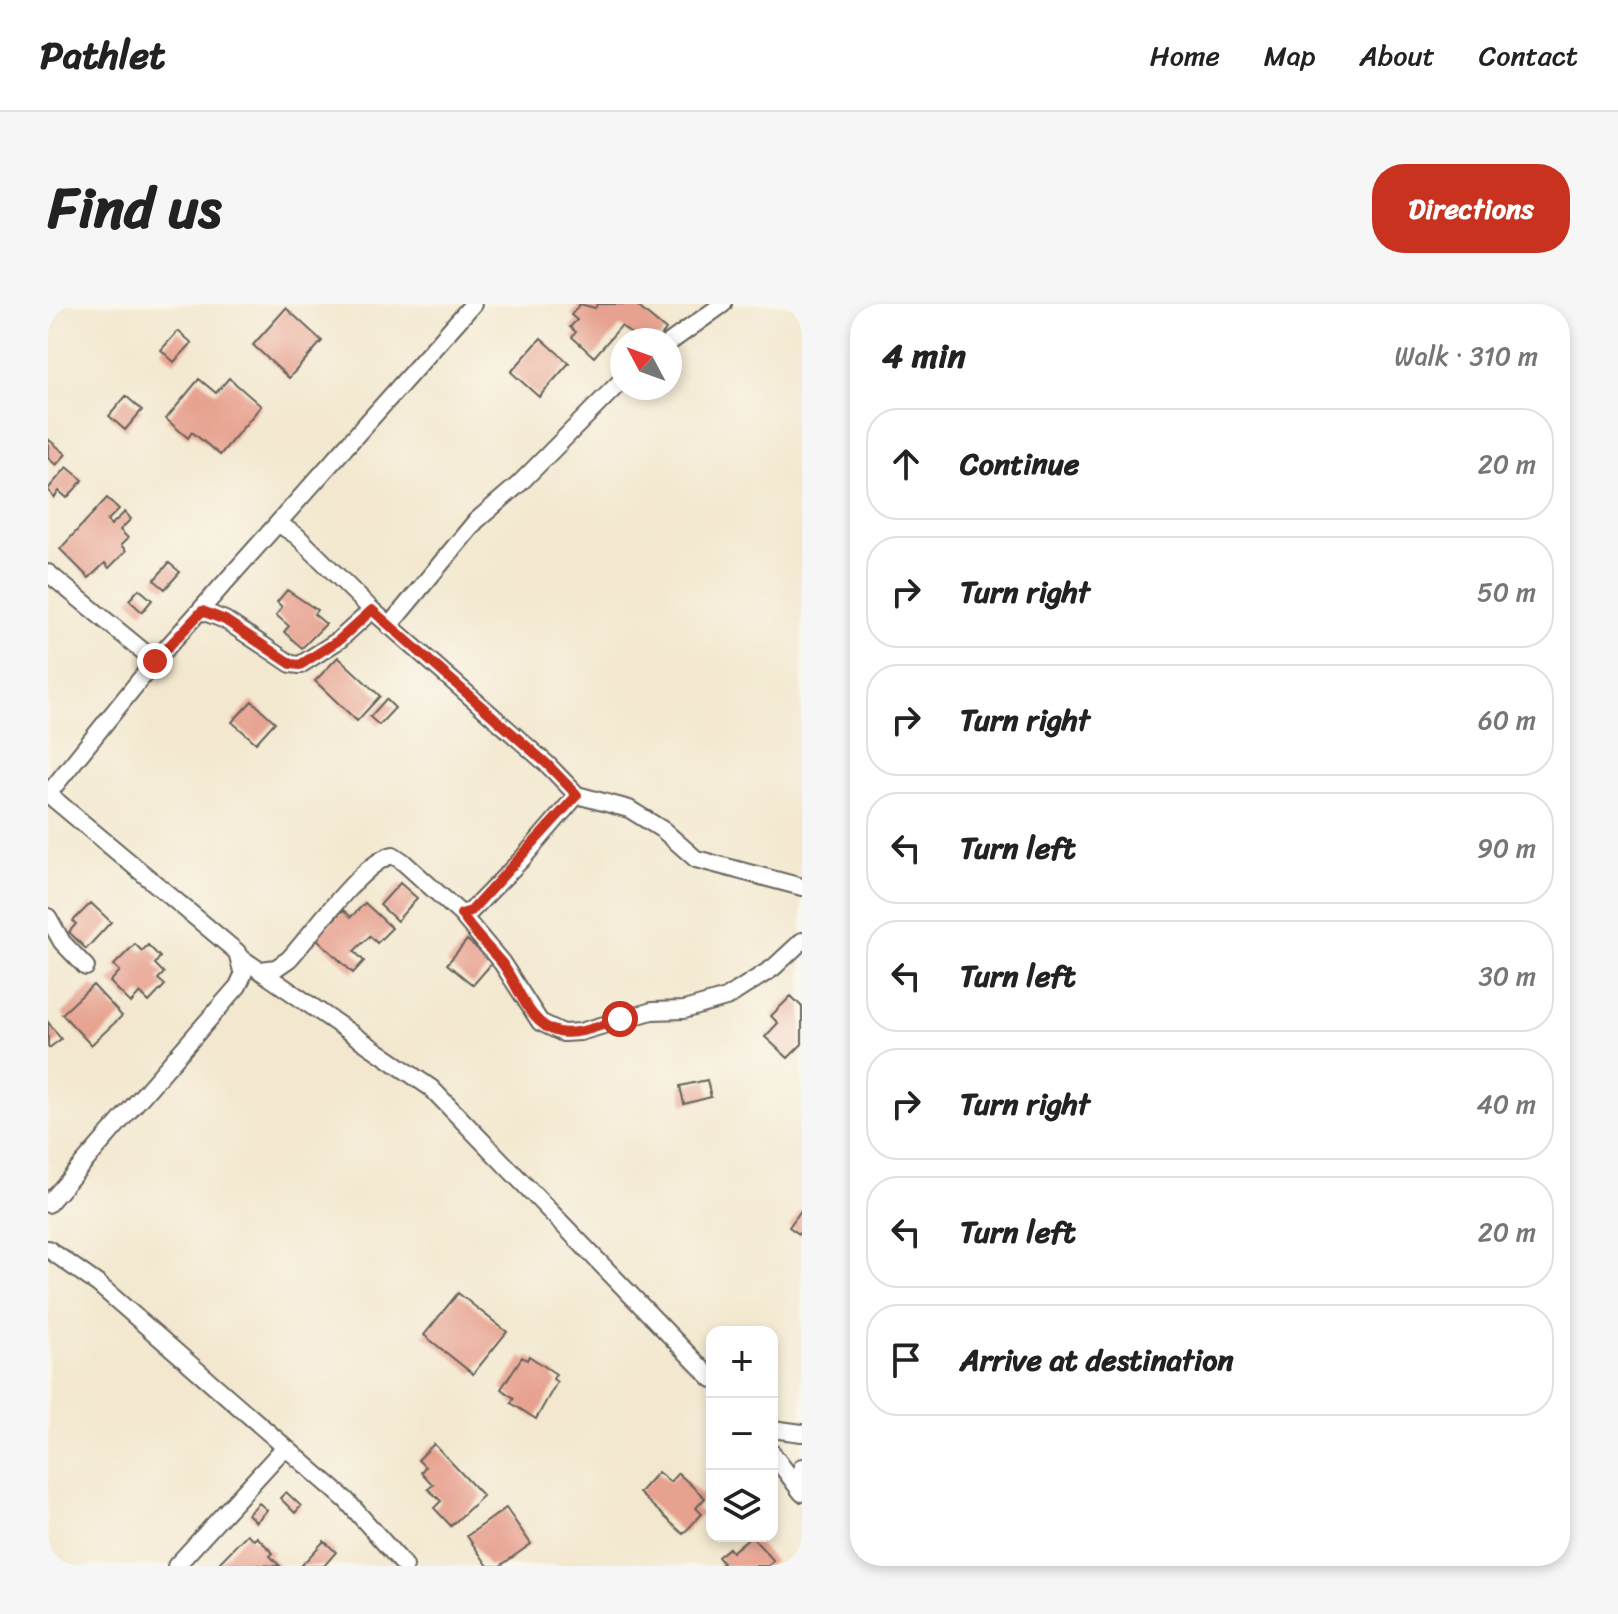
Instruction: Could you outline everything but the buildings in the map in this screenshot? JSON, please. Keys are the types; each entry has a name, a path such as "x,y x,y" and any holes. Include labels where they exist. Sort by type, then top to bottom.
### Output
{"street":[{"path":"473,304 155,661 48,794 150,876 240,957 431,1088 706,1373"},
{"path":"682,333 723,304"},
{"path":"389,626 476,521 519,484 610,392"},
{"path":"279,524 297,536 389,626 525,744 577,795 629,809 663,830 696,859 802,887"},
{"path":"48,573 155,661"},
{"path":"202,611 225,620 291,664 300,665 339,640 372,610"},
{"path":"461,914 471,911 522,859 577,795"},
{"path":"261,970 276,968 289,959 360,877 385,857 393,855 461,914 481,942 502,963 540,1022 563,1033 580,1032 652,1011 684,1010 726,998 773,968 802,941"},
{"path":"48,917 62,942 86,967"},
{"path":"49,1205 55,1183 238,986 243,975 240,957"},
{"path":"50,1247 98,1284 346,1500 405,1566"},
{"path":"778,1430 802,1433"},
{"path":"176,1566 285,1447"},
{"path":"778,1461 802,1493"},
{"path":"802,1467 802,1477"}],"route":[{"path":"155,661 202,611 225,620 291,664 300,665 339,640 372,610 547,764 577,795 522,859 471,911 461,914 481,942 502,963 529,1008 548,1028 563,1033 580,1032 620,1019"}]}
